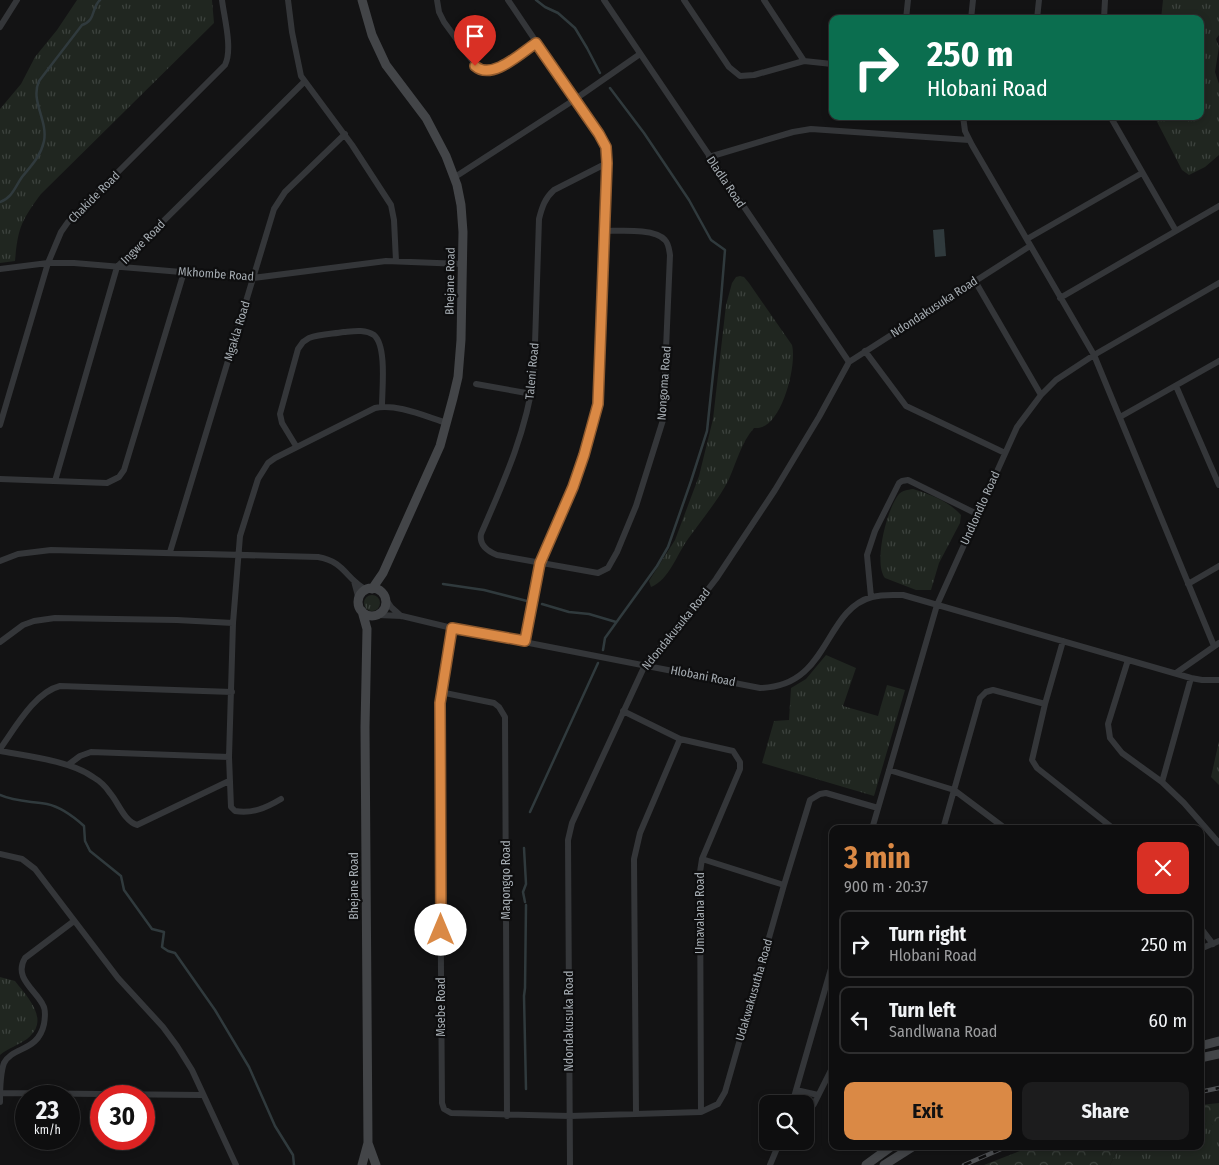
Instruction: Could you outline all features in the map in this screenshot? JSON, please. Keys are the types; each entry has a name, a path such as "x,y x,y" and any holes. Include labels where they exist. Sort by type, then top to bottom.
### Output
{"street":[{"path":"0,27 17,0"},
{"name":"Chakide Road","path":"0,425 48,263 61,232 68,222 225,64 228,48 222,0"},
{"path":"288,0 299,67 304,82 345,134 390,205 394,220 396,261"},
{"name":"Bhejane Road","path":"362,0 372,35 386,65 438,137 455,177 461,205 463,232 460,359 447,423 437,453 383,573 370,589"},
{"path":"437,0 441,18 479,70 485,72 496,70 536,43"},
{"path":"508,0 603,141 607,152 598,404 573,487 540,563 525,641"},
{"name":"Dladla Road","path":"604,0 849,362"},
{"path":"684,0 729,67 736,74 746,76 804,61 829,64"},
{"path":"906,15 908,0"},
{"path":"967,0 973,0 971,15"},
{"path":"1037,15 1039,0"},
{"path":"1104,15 1105,0"},
{"path":"766,1 804,61"},
{"path":"455,177 574,100 640,54"},
{"name":"Ingwe Road","path":"55,481 118,267 304,82"},
{"path":"964,120 969,140 1094,355 1188,584 1217,645 1176,673"},
{"path":"1112,120 1176,231"},
{"path":"709,157 793,132 811,129 969,140"},
{"name":"Mgakla Road","path":"170,552 270,218 285,192 345,134"},
{"name":"Taleni Road","path":"540,563 496,555 484,548 480,538 517,449 532,394 539,219 542,207 547,197 554,190 607,163"},
{"path":"1026,240 1142,173"},
{"path":"1060,298 1218,209"},
{"name":"Nongoma Road","path":"540,563 598,573 608,568 617,552 636,506 663,420 669,248 664,239 655,234 605,231"},
{"name":"Ndondakusuka Road","path":"570,1165 568,840 572,823 645,665 716,579 820,417 849,362 1030,246"},
{"name":"Mkhombe Road","path":"0,269 48,263 74,263 253,278 396,261 462,264"},
{"path":"0,479 107,483 116,480 122,474 184,272"},
{"path":"975,281 1041,395"},
{"name":"Undlondlo Road","path":"873,825 937,605 976,514 1017,427 1041,395 1056,380 1094,355 1219,283"},
{"path":"296,446 282,423 280,410 298,349 309,338 360,331 370,333 376,338 381,346 382,355 382,406"},
{"path":"865,351 906,406 1005,453"},
{"path":"1120,417 1219,361"},
{"path":"476,384 532,394"},
{"path":"1176,386 1219,485"},
{"path":"281,799 262,810 240,812 235,811 231,807 229,757 233,623 238,555 242,526 258,479 263,469 275,458 367,411 382,406 401,409 447,423"},
{"path":"871,597 867,556 875,532 899,483 908,480 976,514"},
{"path":"0,561 18,554 51,550 318,557 329,559 338,564 353,580 384,595 395,611 402,616"},
{"path":"1188,584 1219,566"},
{"name":"Bhejane Road","path":"383,573 384,595"},
{"path":"353,580 362,611 368,615 376,615"},
{"path":"359,600 362,594 370,589"},
{"name":"Hlobani Road","path":"376,615 402,616 452,628 760,688 778,686 799,677 812,664 850,610 871,597 887,594 904,595 1190,678 1219,680"},
{"path":"367,629 376,615 385,608 384,595"},
{"name":"Bhejane Road","path":"362,611 367,629 365,734 368,1143 362,1165"},
{"path":"0,642 23,625 34,621 56,618 233,623"},
{"name":"Msebe Road","path":"452,628 440,692 442,1103 444,1109 450,1113 507,1116 570,1116"},
{"path":"1063,641 1032,757 1035,766 1109,825"},
{"path":"1128,660 1108,724 1110,738 1122,753 1162,782 1203,825"},
{"path":"1162,782 1190,678"},
{"path":"229,781 140,824 134,824 129,820 110,792 99,781 85,772 68,765 0,750 36,700 45,692 60,686 232,692"},
{"path":"944,825 980,698 986,692 993,690 1045,704"},
{"name":"Maqongqo Road","path":"440,692 494,703 505,717 507,1116"},
{"name":"Umavalana Road","path":"623,711 680,739 733,751 740,762 740,769 702,859 700,872 700,1112"},
{"path":"636,1114 634,859 640,833 680,739"},
{"path":"68,765 80,756 91,752 229,757"},
{"path":"889,770 954,790 1001,825"},
{"name":"Udakwakusutha Road","path":"570,1116 700,1112 718,1104 725,1092 810,800 814,796 826,792 878,808"},
{"path":"1204,826 1219,843"},
{"path":"0,854 17,857 30,864 118,978 163,1027 192,1070 236,1165"},
{"path":"702,859 784,885"},
{"path":"0,1102 0,1078 4,1062 35,1042 44,1024 43,1005 24,979 23,961 74,921"},
{"path":"1204,931 1216,942 1204,947"},
{"path":"795,1095 829,975"},
{"path":"1204,1045 1219,1041"},
{"path":"1204,1057 1219,1054"},
{"path":"814,1101 829,1074"},
{"path":"796,1090 818,1095"},
{"path":"0,1092 202,1095"},
{"name":"Bhejane Road","path":"368,1143 376,1165"},
{"path":"770,1165 776,1150"},
{"path":"866,1165 887,1150"},
{"path":"884,1165 908,1150"}],"green space":[{"path":"77,0 212,0 214,23 41,194 29,211 19,232 15,261 0,263 0,109 21,84 35,57 57,30"},
{"path":"1163,0 1219,0 1219,35 1216,39 1219,47 1215,72 1219,84 1219,155 1205,167 1189,175 1182,170 1156,120 1204,120 1204,15 1161,15"},
{"path":"736,277 744,277 749,283 792,345 792,365 787,391 770,422 761,427 754,428 742,446 729,479 720,495 688,539 668,573 651,587 649,581 675,540 699,476 713,419 726,305 732,283"},
{"path":"913,489 939,499 961,515 960,523 939,563 931,590 916,590 885,578 880,561 886,523 894,501 899,494"},
{"path":"372,595 378,597 380,603 378,609 372,611 366,609 364,603 366,597"},
{"path":"826,655 856,668 843,706 878,716 887,685 905,690 874,796 762,763 774,721 789,720 791,688 806,679"},
{"path":"1219,741 1219,785 1211,777"},
{"path":"0,977 15,981 35,1009 37,1024 34,1032 27,1039 0,1055"},
{"path":"1219,1103 1219,1125 1213,1125 1207,1120 1204,1130 1204,1105"},
{"path":"1207,1119 1213,1125 1219,1125 1219,1165 1110,1165 1118,1150 1204,1150 1204,1129"},
{"path":"1023,1150 1118,1150 1110,1165 984,1165"}],"shaded area":[{"path":"944,229 946,256 935,257 933,230"}],"waterway":[{"path":"0,202 8,198 13,192 43,146 45,133 37,96 39,81 82,25 89,21 100,0"},
{"path":"536,0 558,13 575,28 600,73"},
{"path":"603,650 605,638 657,566 668,547 707,431 725,250 711,240 689,200 644,133 610,88"},
{"path":"443,584 484,590 527,601"},
{"path":"542,604 616,622"},
{"path":"530,812 598,663"},
{"path":"0,795 17,800 52,805 67,812 84,826 85,841 90,851 121,876 124,890 152,929 164,932 162,947 175,953 215,1010 249,1067 275,1126 293,1155 294,1165"},
{"path":"524,848 526,884 523,892 525,902"},
{"path":"526,905 524,996 526,1089"}],"railway":[{"path":"1204,1091 1219,1088"},
{"path":"964,1165 999,1150"}],"route":[{"path":"441,930 440,692 452,628 525,641 540,563 573,487 598,404 599,392 606,147 536,43 496,70 485,72 475,66"}]}
